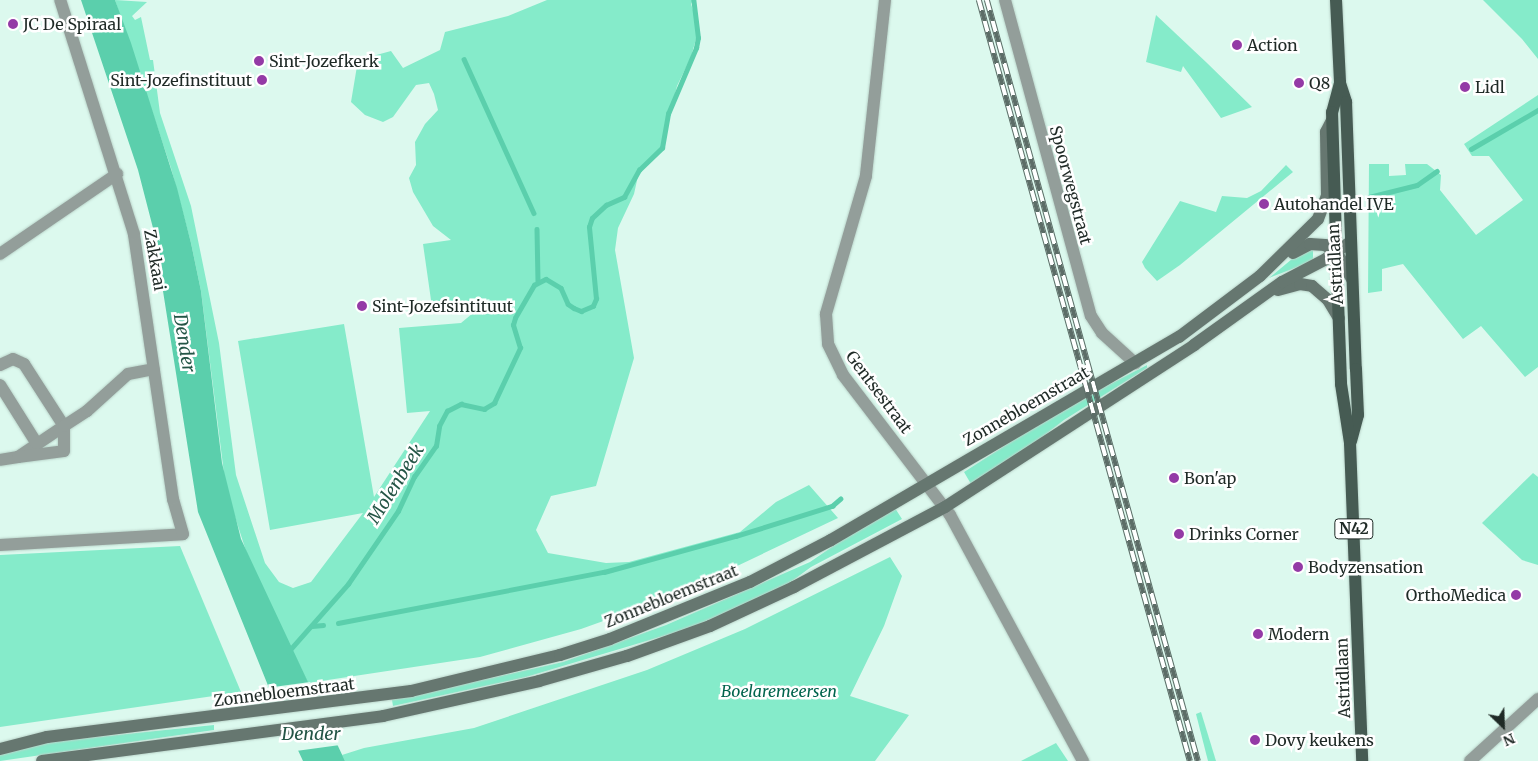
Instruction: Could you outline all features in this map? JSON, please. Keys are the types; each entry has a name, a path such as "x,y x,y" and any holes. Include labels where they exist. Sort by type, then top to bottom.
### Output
{"main road":[{"name":"Astridlaan","path":"1336,0 1340,83 1346,102 1358,415 1350,443"},
{"name":"Astridlaan","path":"1340,83 1332,120 1331,256 1339,318 1344,412 1350,443 1362,761"},
{"path":"1275,262 1318,220 1327,196 1326,132 1332,120"},
{"path":"42,761 383,716 548,678 626,656 710,626 794,587 945,508 1273,291 1282,282 1331,256 1350,242"},
{"path":"1275,262 1310,244 1325,245 1331,256 1352,279"},
{"name":"Zonnebloemstraat","path":"0,749 47,736 378,697 560,655 661,620 794,560 927,481 1135,363 1186,331 1275,262"},
{"path":"1273,291 1300,284 1312,286 1328,300 1339,318"}],"street":[{"name":"Zakkaai","path":"0,545 182,534 173,499 141,265 117,174 60,0"},
{"name":"Gentsestraat","path":"885,0 866,176 826,314 825,330 833,357 844,375 927,481 945,508 1083,761"},
{"name":"Spoorwegstraat","path":"1005,0 1091,316 1102,332 1135,363"},
{"path":"0,254 117,174"},
{"path":"0,365 14,359 24,364 64,426 64,450 0,460"},
{"path":"18,457 87,411 128,374 154,369"},
{"path":"0,384 37,444"},
{"path":"1470,761 1538,699"}],"green space":[{"path":"115,0 147,2 132,16 135,20 141,17 150,60 153,60 160,113 191,206 219,343 236,475 265,563 279,582 293,588 311,582 363,513 270,530 238,341 344,324 374,497 430,411 407,413 399,328 461,323 490,299 432,307 423,244 451,240 433,226 413,192 409,178 416,165 415,142 425,124 438,110 434,94 429,83 416,85 393,117 383,122 365,115 351,102 358,60 391,51 403,68 440,50 445,32 508,16 547,0 693,0 691,4 699,28 691,57 677,86 663,144 638,176 634,194 618,228 615,250 634,358 596,486 551,496 536,530 548,553 606,563 629,562 740,532 776,502 809,485 838,518 676,595 581,629 480,657 308,683 248,557 226,489 201,291 191,243 171,168"},
{"path":"1483,0 1538,0 1538,59 1522,39"},
{"path":"1156,15 1252,107 1221,118 1183,66 1181,72 1146,62"},
{"path":"1538,95 1538,367 1525,377 1481,326 1463,339 1403,264 1382,269 1382,291 1368,293 1369,164 1389,164 1389,176 1406,175 1405,164 1427,164 1441,175 1440,190 1476,235 1523,200 1489,156 1472,156 1464,144"},
{"path":"1286,165 1293,172 1180,265 1157,281 1145,268 1142,262 1180,201 1216,212 1222,196 1247,198 1261,191"},
{"path":"1313,249 1313,261 1269,278 1298,254"},
{"path":"1147,365 1147,368 1064,420 1023,452 971,484 964,472 1062,409"},
{"path":"1533,473 1538,477 1538,565 1522,560 1482,523"},
{"path":"893,505 902,519 811,567 784,587 690,628 526,677 393,706 392,700 563,662 666,625 810,562"},
{"path":"180,546 241,692 0,727 0,555"},
{"name":"Boelaremeersen","path":"890,557 902,576 884,626 850,696 909,715 875,761 345,761 342,755 364,748 474,728 647,670 745,629"},
{"path":"1201,712 1216,761 1208,761 1196,714"},
{"path":"214,725 214,730 0,761 0,754 38,743"},
{"path":"1056,743 1068,761 1021,761"}],"water":[{"path":"81,0 115,0 131,43 177,188 191,243 201,291 222,463 241,539 345,761 303,761 269,688 198,512 153,228 138,170"}],"pier":[{"name":"Dender","path":"310,682 340,745 296,751 266,688"}],"waterway":[{"name":"Molenbeek","path":"288,652 348,584 398,511 414,477 436,446 439,426 447,411 461,404 484,409 494,403 520,348 513,325 515,318 534,285 546,279 561,288 568,304 574,308 581,311 593,306 596,299 589,227 592,218 606,205 624,197 639,170 662,148 668,114 696,48 698,38 693,0"},
{"path":"464,59 534,213"},
{"path":"1471,149 1538,110"},
{"path":"1369,197 1417,185 1437,171"},
{"path":"537,229 538,281"},
{"path":"338,623 604,572 736,536 832,506 840,499"},
{"name":"Molenbeek","path":"312,626 323,625"}],"railway":[{"path":"979,0 1190,761"},
{"path":"987,0 1198,761"}],"place":[{"name":"JC De Spiraal","path":"13,24"},
{"name":"Action","path":"1237,45"},
{"name":"Sint-Jozefkerk","path":"259,61"},
{"name":"Sint-Jozefinstituut","path":"262,80"},
{"name":"Q8","path":"1299,83"},
{"name":"Lidl","path":"1465,87"},
{"name":"Autohandel IVE","path":"1264,204"},
{"name":"Sint-Jozefsintituut","path":"362,306"},
{"name":"Bon'ap","path":"1174,478"},
{"name":"Drinks Corner","path":"1179,534"},
{"name":"Bodyzensation","path":"1298,567"},
{"name":"OrthoMedica","path":"1516,595"},
{"name":"Modern","path":"1258,634"},
{"name":"Dovy keukens","path":"1255,740"}]}
